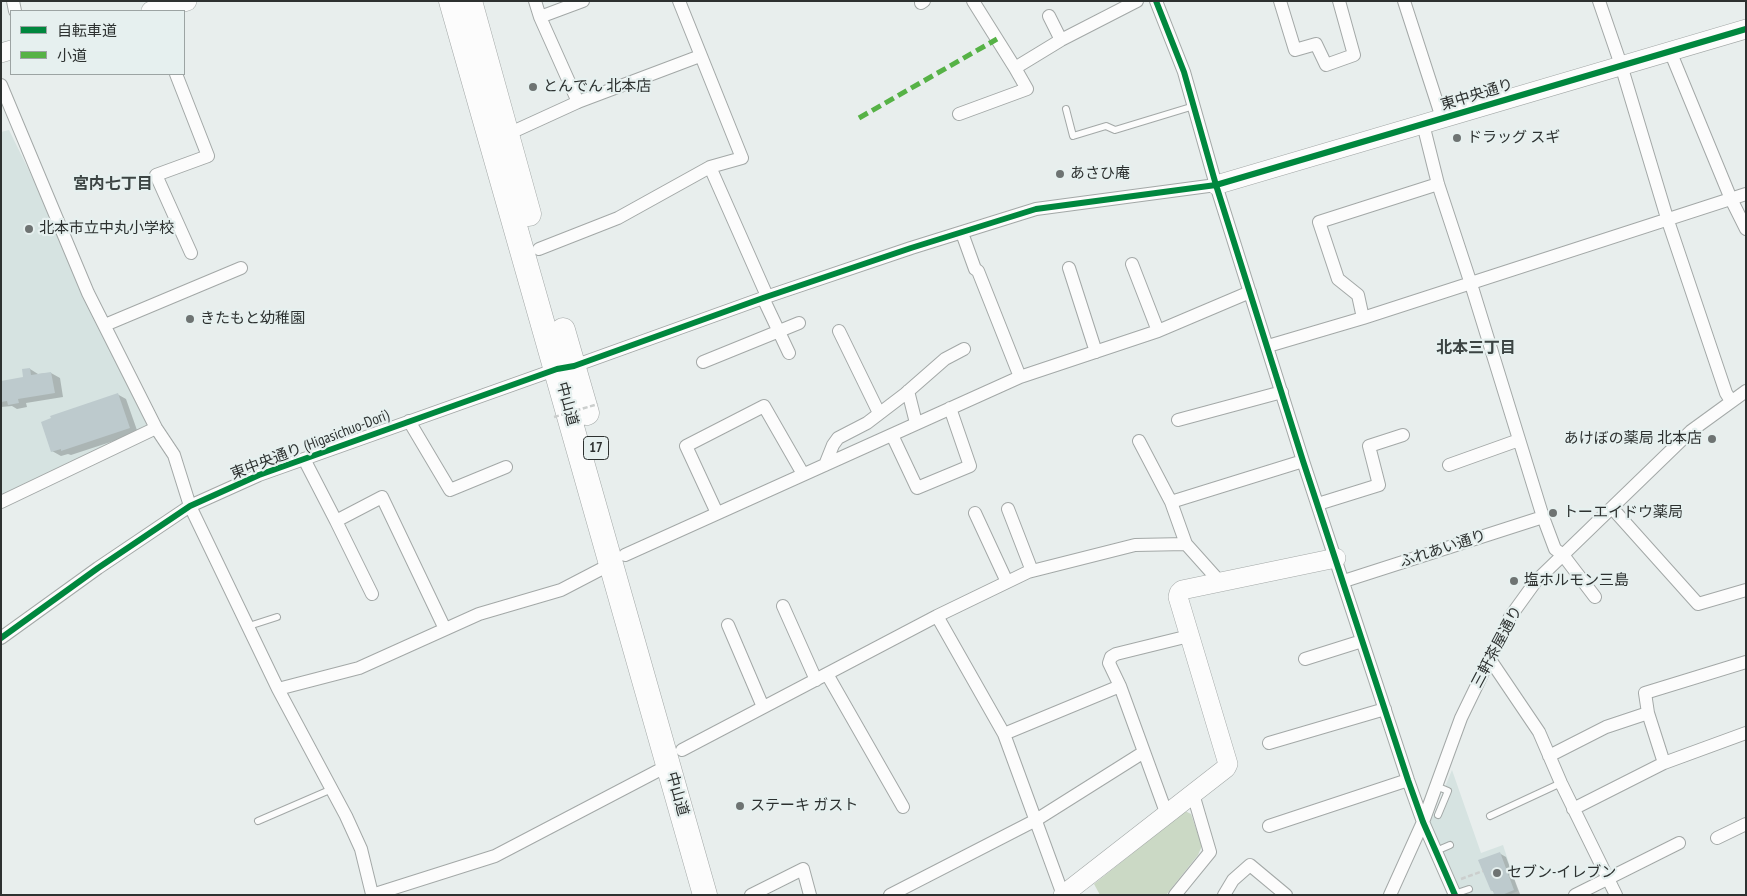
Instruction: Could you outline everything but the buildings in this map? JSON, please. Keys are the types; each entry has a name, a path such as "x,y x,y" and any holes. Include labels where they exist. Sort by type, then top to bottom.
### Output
{"highway":[{"name":"中山道","path":"452,1 566,367 618,559 676,758 722,895"},
{"name":"中山道","path":"470,1 539,249 566,367"},
{"name":"中山道","path":"676,758 706,895"}],"street":[{"path":"156,10 187,1"},
{"path":"535,1 540,17 578,102"},
{"path":"540,17 583,1"},
{"path":"539,249 618,218 710,167 742,158 679,1"},
{"path":"960,114 1026,89 973,1"},
{"path":"1015,68 1061,40 1137,1"},
{"path":"1156,1 1184,72 1216,185 1303,461 1408,780 1423,822 1453,890"},
{"path":"1280,1 1295,50 1316,44 1326,65 1354,55 1339,1"},
{"path":"1404,1 1442,118"},
{"path":"1599,1 1621,65 1667,218 1726,393 1731,401"},
{"path":"1050,16 1061,40"},
{"name":"東中央通り","path":"1216,185 1746,29"},
{"path":"1670,51 1731,199 1746,229"},
{"path":"508,134 578,102 700,56"},
{"path":"176,75 208,156 156,175 191,253"},
{"path":"1,85 88,293 156,428 174,455 190,506 278,689 332,789 361,849 372,895 495,856 676,758 763,707 937,616 1032,571 1135,545 1186,544"},
{"path":"1423,124 1438,184 1472,284 1543,517 1555,549 1563,555 1595,597"},
{"path":"710,167 778,332 789,353"},
{"path":"1362,318 1358,295 1338,279 1319,222 1438,184"},
{"name":"東中央通り (Higasichuo-Dori)","path":"1,638 98,568 190,506 259,475 304,458 765,297 1036,209 1216,185"},
{"path":"1268,346 1472,284 1667,218 1746,194"},
{"path":"962,232 975,269 978,271 1020,377"},
{"path":"1132,264 1158,331"},
{"path":"105,325 241,268"},
{"path":"1069,268 1096,352"},
{"path":"278,689 359,668 479,614 561,590 618,559 717,513 1020,377 1158,331 1250,292"},
{"path":"703,362 799,323"},
{"path":"838,332 879,413"},
{"path":"825,465 838,438 867,423 946,359 964,350"},
{"path":"908,391 916,424"},
{"name":"三軒茶屋通り","path":"1390,895 1423,822 1461,718 1510,617 1536,581 1691,431 1746,391"},
{"path":"1178,420 1282,392"},
{"path":"717,513 686,446 764,406 803,474"},
{"path":"892,435 918,488 970,466 950,408"},
{"path":"409,421 450,490 506,467"},
{"path":"1,502 156,428"},
{"path":"1318,504 1379,485 1369,446 1403,435"},
{"path":"1449,465 1519,440"},
{"path":"1138,441 1171,502 1186,544 1220,582"},
{"path":"304,458 372,594"},
{"path":"1171,502 1303,461"},
{"path":"336,520 382,497 445,629"},
{"path":"1612,508 1698,604 1746,590"},
{"path":"1008,509 1032,571"},
{"path":"975,513 1007,582"},
{"name":"ふれあい通り","path":"1344,581 1543,517"},
{"path":"937,616 1004,734 1063,895 1167,815 1226,768 1228,764 1189,636 1178,597 1179,593 1182,590 1336,558"},
{"path":"783,606 821,677 904,807"},
{"path":"728,625 763,707"},
{"path":"1167,815 1120,686 1109,663 1111,657 1189,636"},
{"path":"1305,659 1362,641"},
{"path":"1489,658 1539,732 1573,809 1616,895"},
{"path":"1664,763 1648,713 1645,693 1746,662"},
{"path":"1004,734 1120,686"},
{"path":"1270,743 1385,708"},
{"path":"1549,756 1606,727 1648,713"},
{"path":"1573,809 1664,763 1746,734"},
{"path":"890,895 1036,820 1144,752"},
{"path":"1269,826 1408,780"},
{"path":"1175,895 1210,852 1193,794"},
{"path":"1717,838 1746,824"},
{"path":"1575,895 1679,843"},
{"path":"1224,895 1233,880 1250,865 1286,895"},
{"path":"751,895 803,869 810,895"}],"lane":[{"path":"1066,109 1073,136 1106,126 1115,130 1194,106"},
{"path":"249,626 277,616"},
{"path":"1490,816 1561,783"},
{"path":"1436,786 1448,791 1438,815"},
{"path":"258,821 332,789"},
{"path":"1436,851 1450,845"},
{"path":"1453,890 1469,888"}],"path":[{"path":"554,417 598,404"},
{"path":"1453,890 1483,871"}],"shaded area":[{"name":"北本市立中丸小学校","path":"9,130 156,428 1,502 1,132"},
{"path":"1452,770 1481,853 1503,845 1518,891 1509,895 1461,895 1430,823"}],"green space":[{"path":"1185,811 1191,814 1202,846 1198,855 1166,895 1100,895 1094,884"}],"marked path":[{"path":"859,118 997,39"}],"cycle path":[{"path":"1156,1 1184,72 1216,185 1303,461 1408,780 1423,822 1455,895"},
{"path":"1,638 98,568 190,506 259,475 557,369 574,366 763,298 911,248 1036,209 1216,185 1746,29"}],"place":[{"name":"とんでん 北本店","path":"533,87"},
{"name":"ドラッグ スギ","path":"1457,138"},
{"name":"あさひ庵","path":"1060,174"},
{"name":"北本市立中丸小学校","path":"29,229"},
{"name":"きたもと幼稚園","path":"190,319"},
{"name":"あけぼの薬局 北本店","path":"1712,439"},
{"name":"トーエイドウ薬局","path":"1553,513"},
{"name":"塩ホルモン三島","path":"1514,581"},
{"name":"ステーキ ガスト","path":"740,806"},
{"name":"セブン-イレブン","path":"1497,873"}],"district":[{"name":"宮内七丁目","path":"113,184"},
{"name":"北本三丁目","path":"1476,348"}]}
